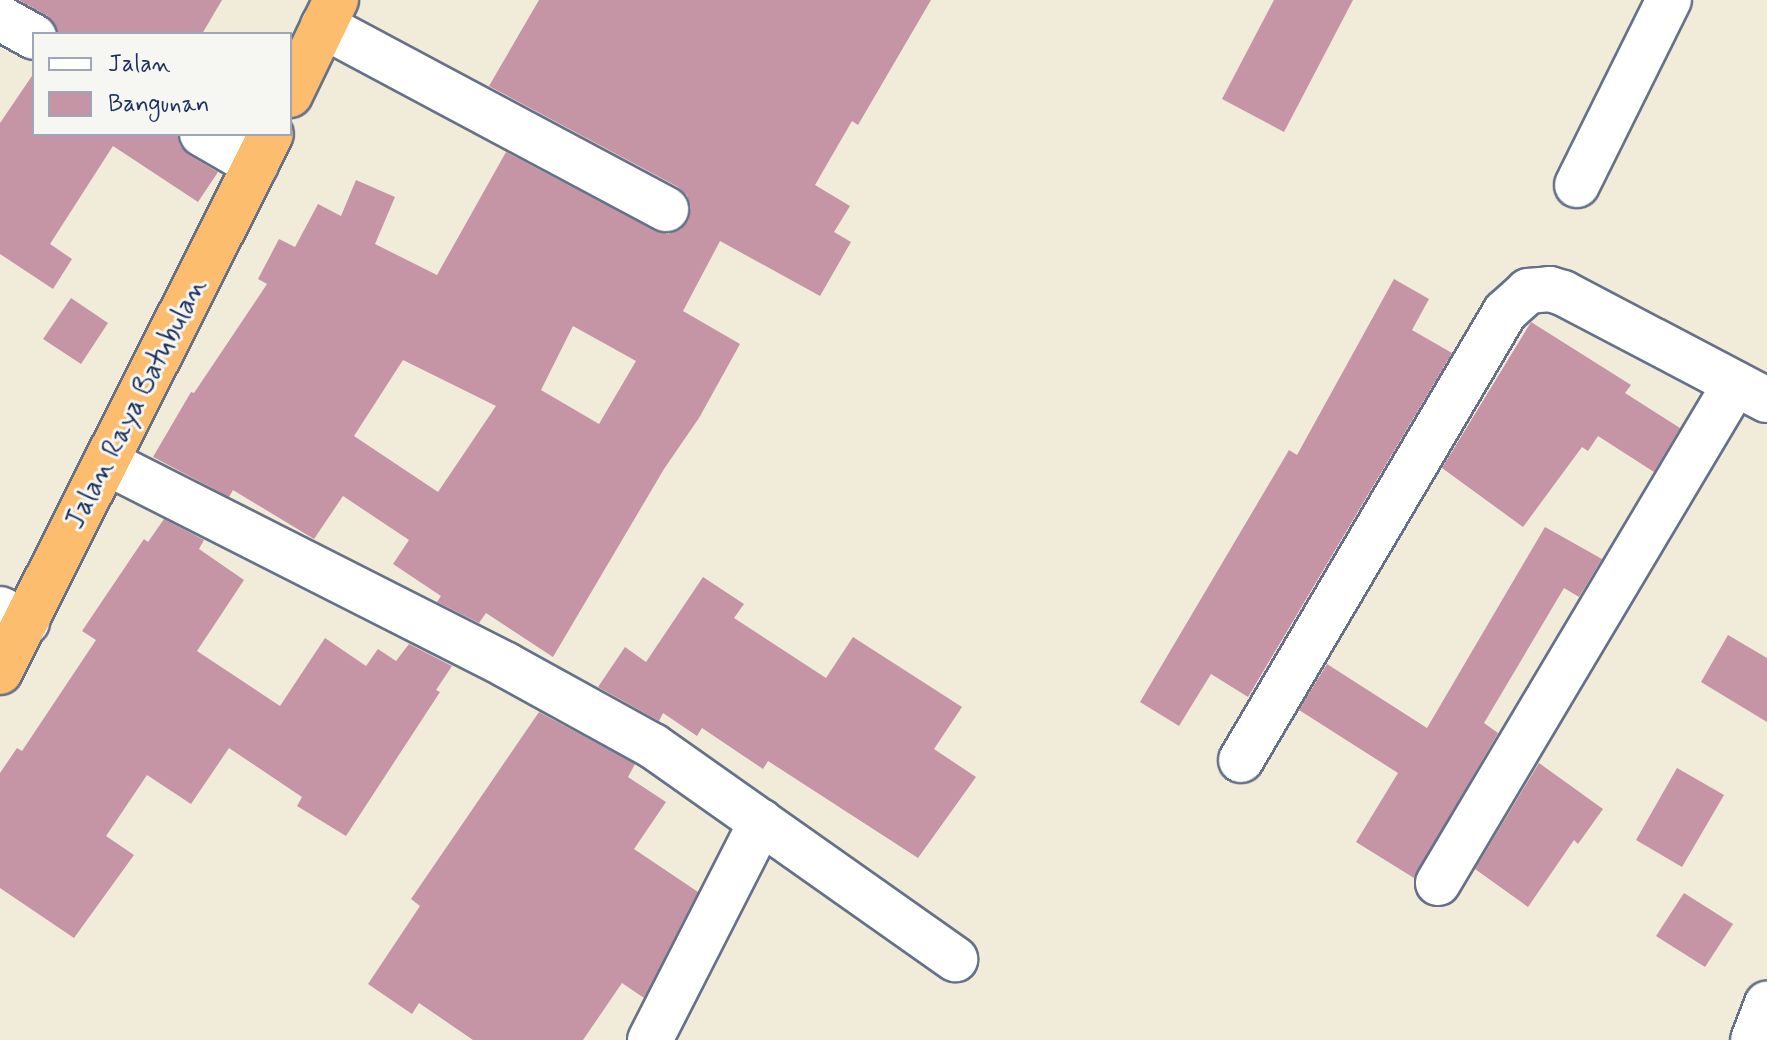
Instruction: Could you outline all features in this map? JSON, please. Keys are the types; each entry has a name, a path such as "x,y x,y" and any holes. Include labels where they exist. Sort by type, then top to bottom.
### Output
{"highway":[{"path":"292,91 329,13"},
{"name":"Jalan Raya Batubulan","path":"0,672 14,616 108,463 264,150"}],"street":[{"path":"1577,185 1669,0"},
{"path":"329,13 666,209"},
{"path":"0,18 32,36"},
{"path":"210,136 264,150"},
{"path":"1241,760 1505,312 1520,297 1538,288 1563,293 1751,392 1438,883"},
{"path":"108,463 506,665 653,746 955,959"},
{"path":"650,1040 761,822"},
{"path":"1753,1040 1767,1004"}],"building":[{"path":"19,0 222,0 203,32 57,32 47,16"},
{"path":"539,0 931,0 858,125 852,121 815,185 850,206 834,232 851,242 820,296 720,241 683,311 740,344 699,418 664,469 553,657 486,613 479,623 437,602 441,596 393,564 409,540 343,496 314,539 233,490 229,497 153,457 191,392 194,393 267,284 258,279 279,239 295,247 318,204 341,216 356,180 395,197 375,244 437,275 506,152 655,231 668,234 680,230 688,221 691,207 687,195 678,187 489,86","holes":["573,326 636,361 599,424 541,390","403,360 496,406 438,492 354,436"]},
{"path":"1274,0 1353,0 1284,132 1222,99"},
{"path":"32,76 32,136 178,136 180,146 189,155 218,172 198,202 113,146 50,244 72,259 53,289 0,254 0,123"},
{"path":"1394,279 1429,299 1412,330 1452,353 1248,697 1211,674 1179,726 1140,702 1289,450 1297,455"},
{"path":"71,298 108,323 81,364 43,339"},
{"path":"1531,322 1631,385 1625,393 1680,428 1654,472 1598,436 1588,451 1582,447 1523,527 1442,468"},
{"path":"164,519 204,540 199,549 244,580 197,651 280,706 325,638 366,666 378,649 396,661 409,644 452,666 436,690 440,692 346,836 297,806 302,797 229,748 191,804 147,775 106,836 134,855 74,938 0,888 0,773 17,748 22,751 96,640 82,631 144,539 148,542"},
{"path":"1545,527 1602,559 1579,597 1564,588 1484,723 1498,733 1414,878 1356,842 1398,773 1299,710 1327,664 1427,728"},
{"path":"703,577 744,604 734,618 826,678 853,637 962,707 934,749 976,777 918,858 768,761 763,769 702,728 697,736 663,713 659,721 598,687 625,647 646,662"},
{"path":"1728,635 1767,658 1767,722 1701,682"},
{"path":"539,712 635,764 628,777 666,802 634,849 698,892 644,998 622,983 583,1040 473,1040 419,1003 412,1014 368,984 420,906 411,899"},
{"path":"1539,763 1603,809 1578,844 1574,840 1528,907 1475,869"},
{"path":"1677,768 1724,795 1682,867 1636,840"},
{"path":"1684,893 1733,924 1705,967 1656,936"}]}
